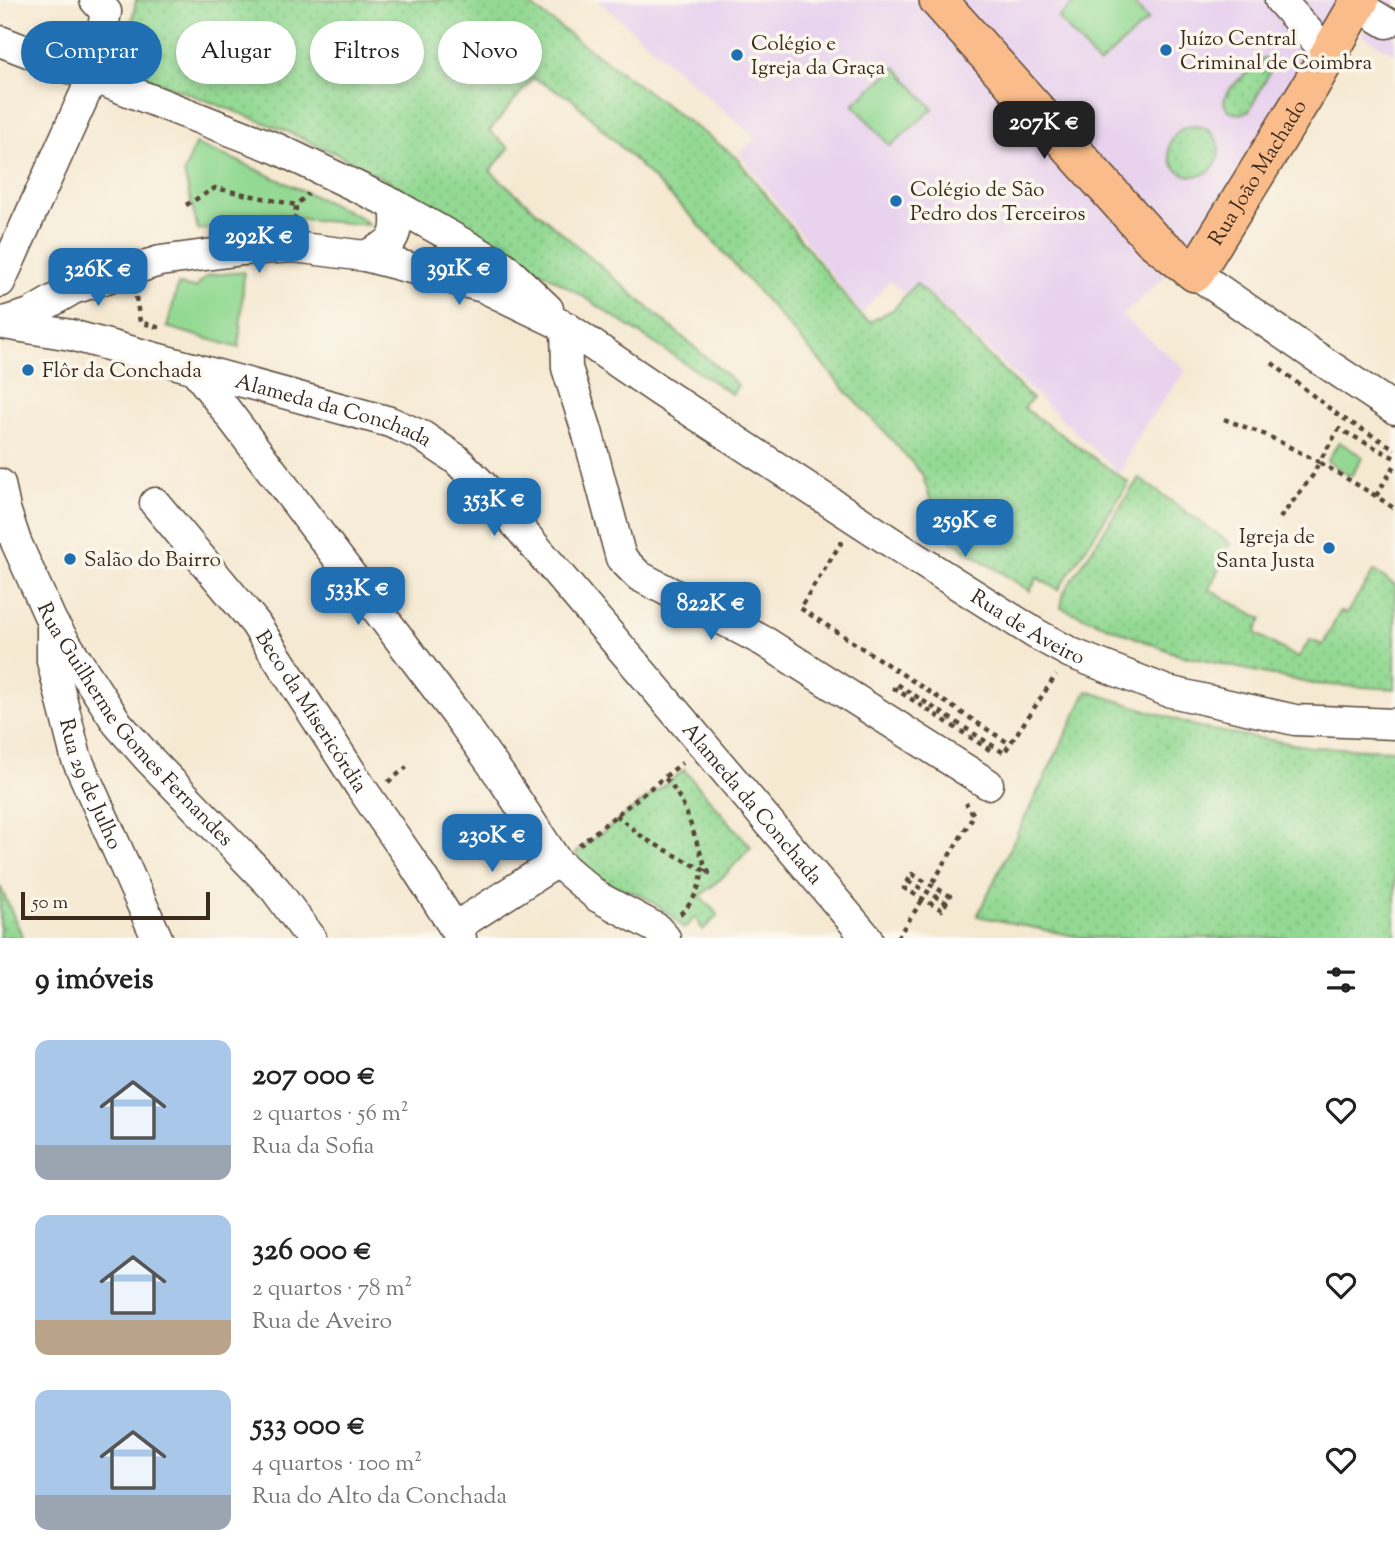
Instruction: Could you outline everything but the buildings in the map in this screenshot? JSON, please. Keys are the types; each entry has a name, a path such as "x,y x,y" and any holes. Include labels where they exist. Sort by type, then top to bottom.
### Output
{"main road":[{"path":"938,0 1152,239 1195,273"},
{"name":"Rua João Machado","path":"1195,273 1329,54 1368,10"}],"street":[{"path":"95,0 106,12 104,21"},
{"path":"1280,0 1329,54"},
{"name":"Rua de Aveiro","path":"0,41 21,49"},
{"path":"0,282 89,84"},
{"name":"Rua de Aveiro","path":"113,84 278,149 395,205 503,266 566,327"},
{"path":"365,256 388,245 398,227 395,205"},
{"name":"Rua de Aveiro","path":"0,323 30,314 73,289 160,261 243,250 295,247 365,256 483,287 566,327 908,553 1036,634 1071,653 1167,691 1294,720 1395,724"},
{"path":"1195,273 1395,409"},
{"path":"0,299 73,289"},
{"name":"Alameda da Conchada","path":"0,323 71,335 390,422 422,436 456,459 488,491 867,938"},
{"path":"566,327 567,368 621,558 639,576 765,642 976,791"},
{"path":"575,394 603,352"},
{"path":"194,368 460,719 556,862 598,897 661,933"},
{"name":"Rua Guilherme Gomes Fernandes","path":"0,484 16,542 52,622 118,724 275,889 311,938"},
{"name":"Beco da Misericórdia","path":"155,503 255,623 458,933"},
{"name":"Rua 29 de Julho","path":"52,622 52,661 76,757 157,938"},
{"path":"458,933 556,862"}],"path":[{"path":"186,205 215,188 296,205"},
{"path":"140,322 157,327"},
{"path":"1268,360 1338,415 1395,449"},
{"path":"1224,419 1266,435 1319,462 1395,509"},
{"path":"1280,519 1313,475 1339,429 1395,458"},
{"path":"1376,496 1395,465"},
{"path":"853,551 841,543 800,608 1010,744"},
{"path":"933,883 974,815 976,791 1004,759 894,688 897,684 1004,753 1055,675"},
{"path":"583,841 682,764"},
{"path":"616,816 645,839 709,873 695,842 684,807 674,788 664,778"},
{"path":"661,933 694,897 703,869"},
{"path":"908,881 947,903 942,910 923,899 904,888 908,881"},
{"path":"897,938 923,899"}],"shaded area":[{"path":"598,0 1342,0 1204,241 1122,316 1186,370 1139,433 1120,474 916,281 905,294 889,281 862,314 739,153 755,138"},
{"path":"1381,0 1395,0 1395,54 1362,35"}],"green space":[{"path":"136,0 523,0 735,156 861,316 870,322 894,309 916,283 1032,399 1024,408 1129,483 1058,590 1037,578 1030,591 942,535 922,474 892,440 692,217 571,98 542,83 542,21 438,21 438,84 528,84 489,131 509,148 490,171 738,385 732,394 584,297 405,190 286,131 162,83 162,21 132,21"},
{"path":"1078,0 1130,0 1148,20 1099,64 1058,18"},
{"path":"1271,58 1273,66 1249,111 1237,114 1228,110 1224,101 1229,90 1262,59"},
{"path":"896,67 933,109 890,146 853,104"},
{"path":"1194,126 1212,133 1219,151 1212,169 1194,176 1176,169 1169,151 1176,133"},
{"path":"195,144 360,217 369,225 300,219 198,230 184,173"},
{"path":"244,272 239,348 167,327 178,285 196,288 210,275"},
{"path":"1339,442 1363,457 1351,476 1327,461"},
{"path":"1139,478 1231,544 1209,589 1262,619 1255,633 1298,658 1310,640 1323,645 1340,611 1346,614 1374,571 1395,585 1395,689 1313,684 1179,655 1061,608 1064,592"},
{"path":"1087,691 1205,729 1311,747 1395,750 1395,938 1084,938 977,916"},
{"path":"684,770 751,847 725,875 700,896 718,915 703,930 695,917 684,929 671,915 641,895 603,882 592,875 575,853"},
{"path":"0,886 23,938 0,938"}],"place":[{"name":"Juízo Central Criminal de Coimbra","path":"1166,50"},
{"name":"Colégio e Igreja da Graça","path":"737,55"},
{"name":"Colégio de São Pedro dos Terceiros","path":"896,201"},
{"name":"Flôr da Conchada","path":"28,370"},
{"name":"Igreja de Santa Justa","path":"1329,548"},
{"name":"Salão do Bairro","path":"70,559"}]}
